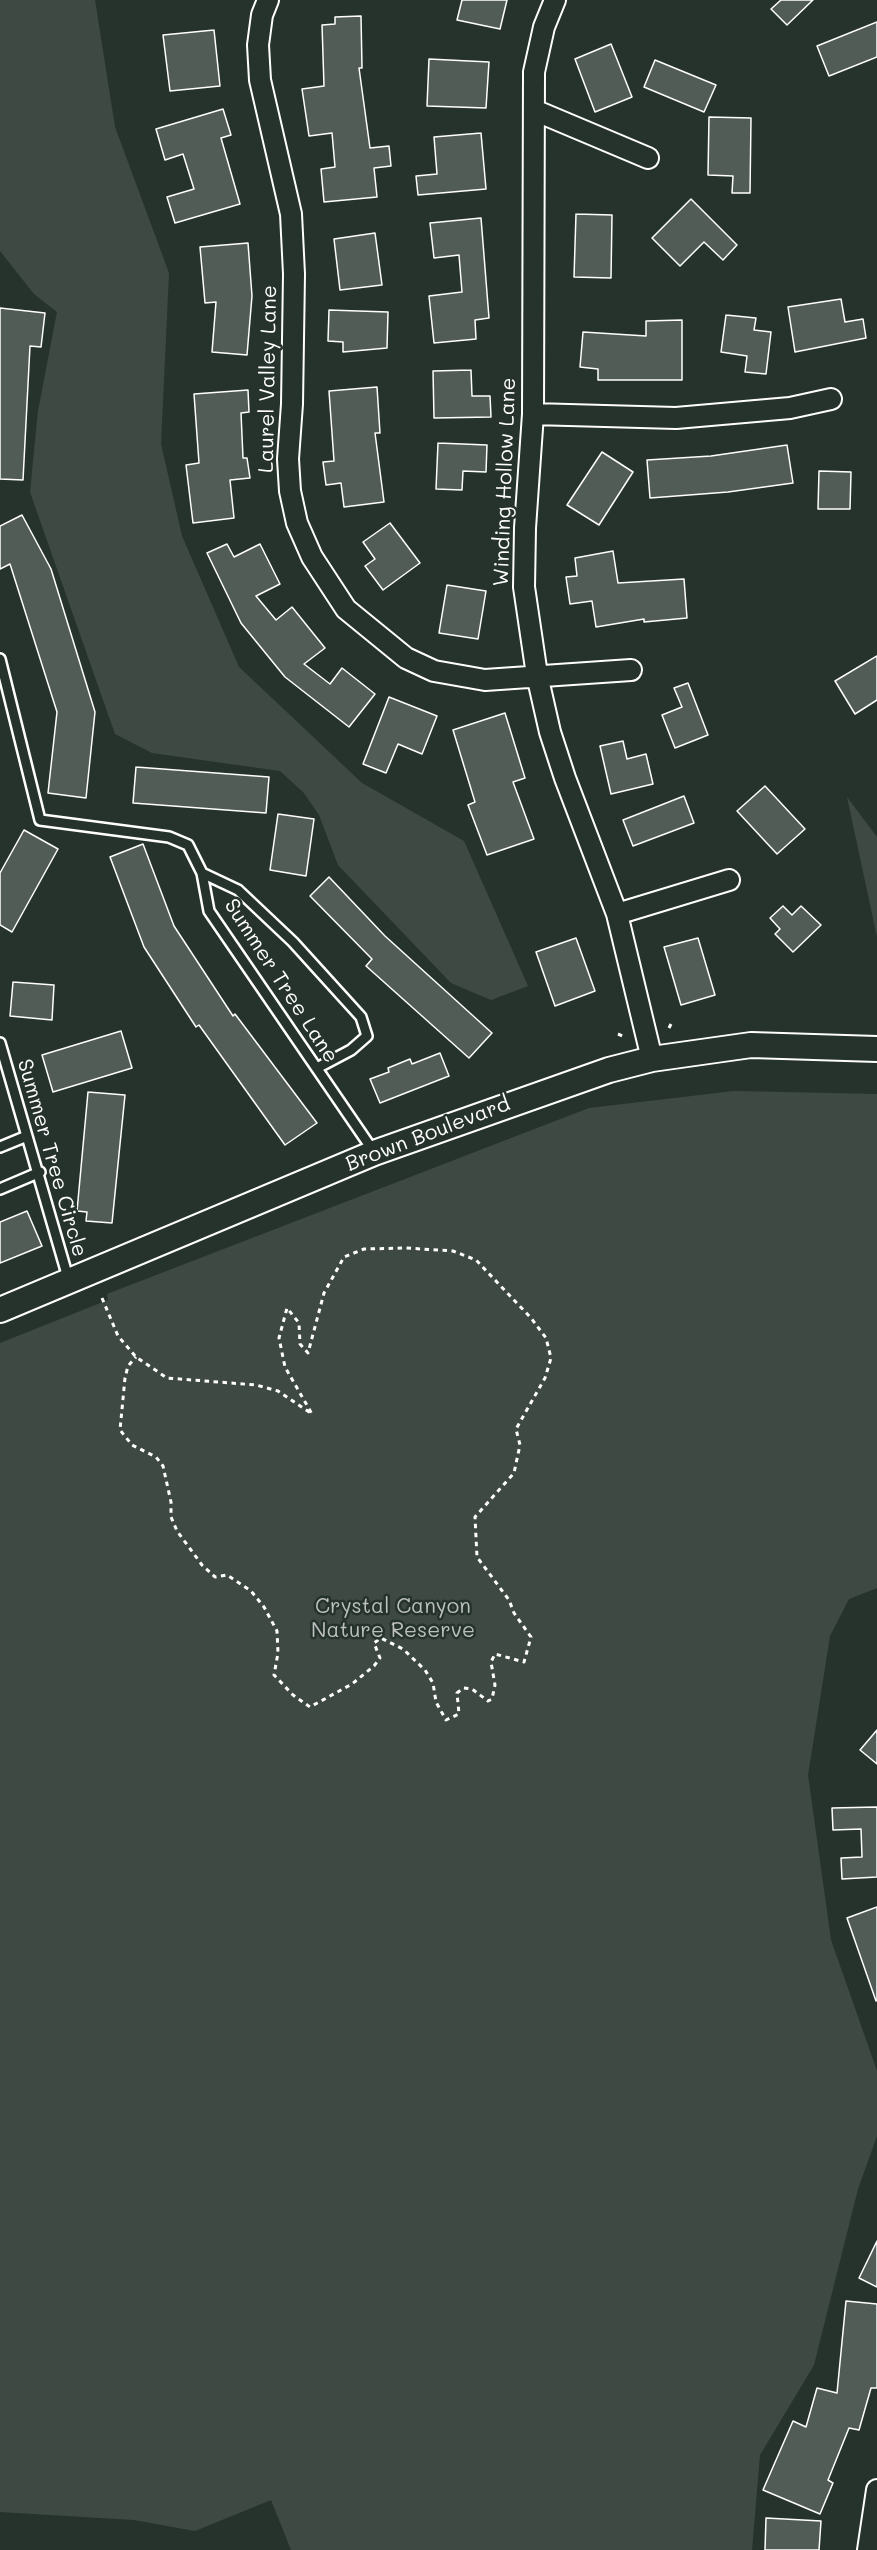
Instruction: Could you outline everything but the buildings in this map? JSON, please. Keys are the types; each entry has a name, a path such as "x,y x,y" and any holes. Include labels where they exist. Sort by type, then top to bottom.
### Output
{"street":[{"name":"Laurel Valley Lane","path":"268,0 262,15 258,45 260,80 291,214 294,274 292,404 288,459 297,523 312,557 346,609 406,658 434,671 462,678 485,680 631,670"},
{"name":"Winding Hollow Lane","path":"555,0 544,27 534,72 533,414 525,528 524,587 537,675 564,778 617,914 652,1059"},
{"path":"534,110 648,159"},
{"path":"533,414 676,418 790,408 831,399"},
{"path":"617,914 729,880"},
{"name":"Brown Boulevard","path":"0,1310 70,1283 374,1153 565,1084 652,1059 751,1045 877,1049"},
{"path":"868,2550 877,2494"}],"lane":[{"name":"Summer Tree Lane","path":"0,659 40,820 169,837 188,845 202,873 209,911 374,1153"},
{"path":"202,873 238,890 293,942 361,1017 367,1036 351,1050 317,1068"},
{"name":"Summer Tree Circle","path":"0,1042 27,1136 40,1172 70,1283"},
{"path":"0,1148 27,1136"},
{"path":"0,1189 40,1172"}],"path":[{"path":"618,1034 625,1037"},
{"path":"102,1298 118,1336 136,1357 167,1378 256,1385 278,1391 312,1414 285,1367 279,1338 287,1308 299,1323 300,1344 308,1353 324,1293 344,1257 364,1249 406,1248 453,1251 476,1260 531,1318 546,1338 551,1358 545,1378 516,1429 520,1445 514,1473 475,1517 477,1557 509,1600 514,1613 531,1637 524,1662 495,1654 491,1662 495,1685 492,1699 488,1701 472,1689 463,1688 457,1693 459,1714 446,1720 436,1702 433,1683 425,1670 403,1648 381,1638 374,1643 380,1658 374,1666 351,1684 310,1707 294,1695 274,1675 278,1653 277,1631 264,1607 251,1591 227,1575 215,1577 202,1565 177,1531 171,1517 171,1502 163,1466 156,1457 132,1445 120,1430 125,1378 128,1366 136,1357"}],"green space":[{"path":"0,0 95,0 115,127 169,273 161,444 182,536 239,667 362,783 464,841 528,986 491,1000 451,983 338,865 319,815 304,793 280,771 152,753 115,734 30,492 38,411 57,312 34,294 0,251"},
{"path":"847,797 877,837 877,937"},
{"name":"Crystal Canyon Nature Reserve","path":"734,1091 877,1094 877,1588 849,1599 830,1636 808,1775 831,1940 877,2071 877,2136 858,2189 814,2365 760,2455 752,2550 291,2550 271,2500 195,2531 134,2520 0,2512 0,1343 108,1300 107,1294 589,1108"}]}
